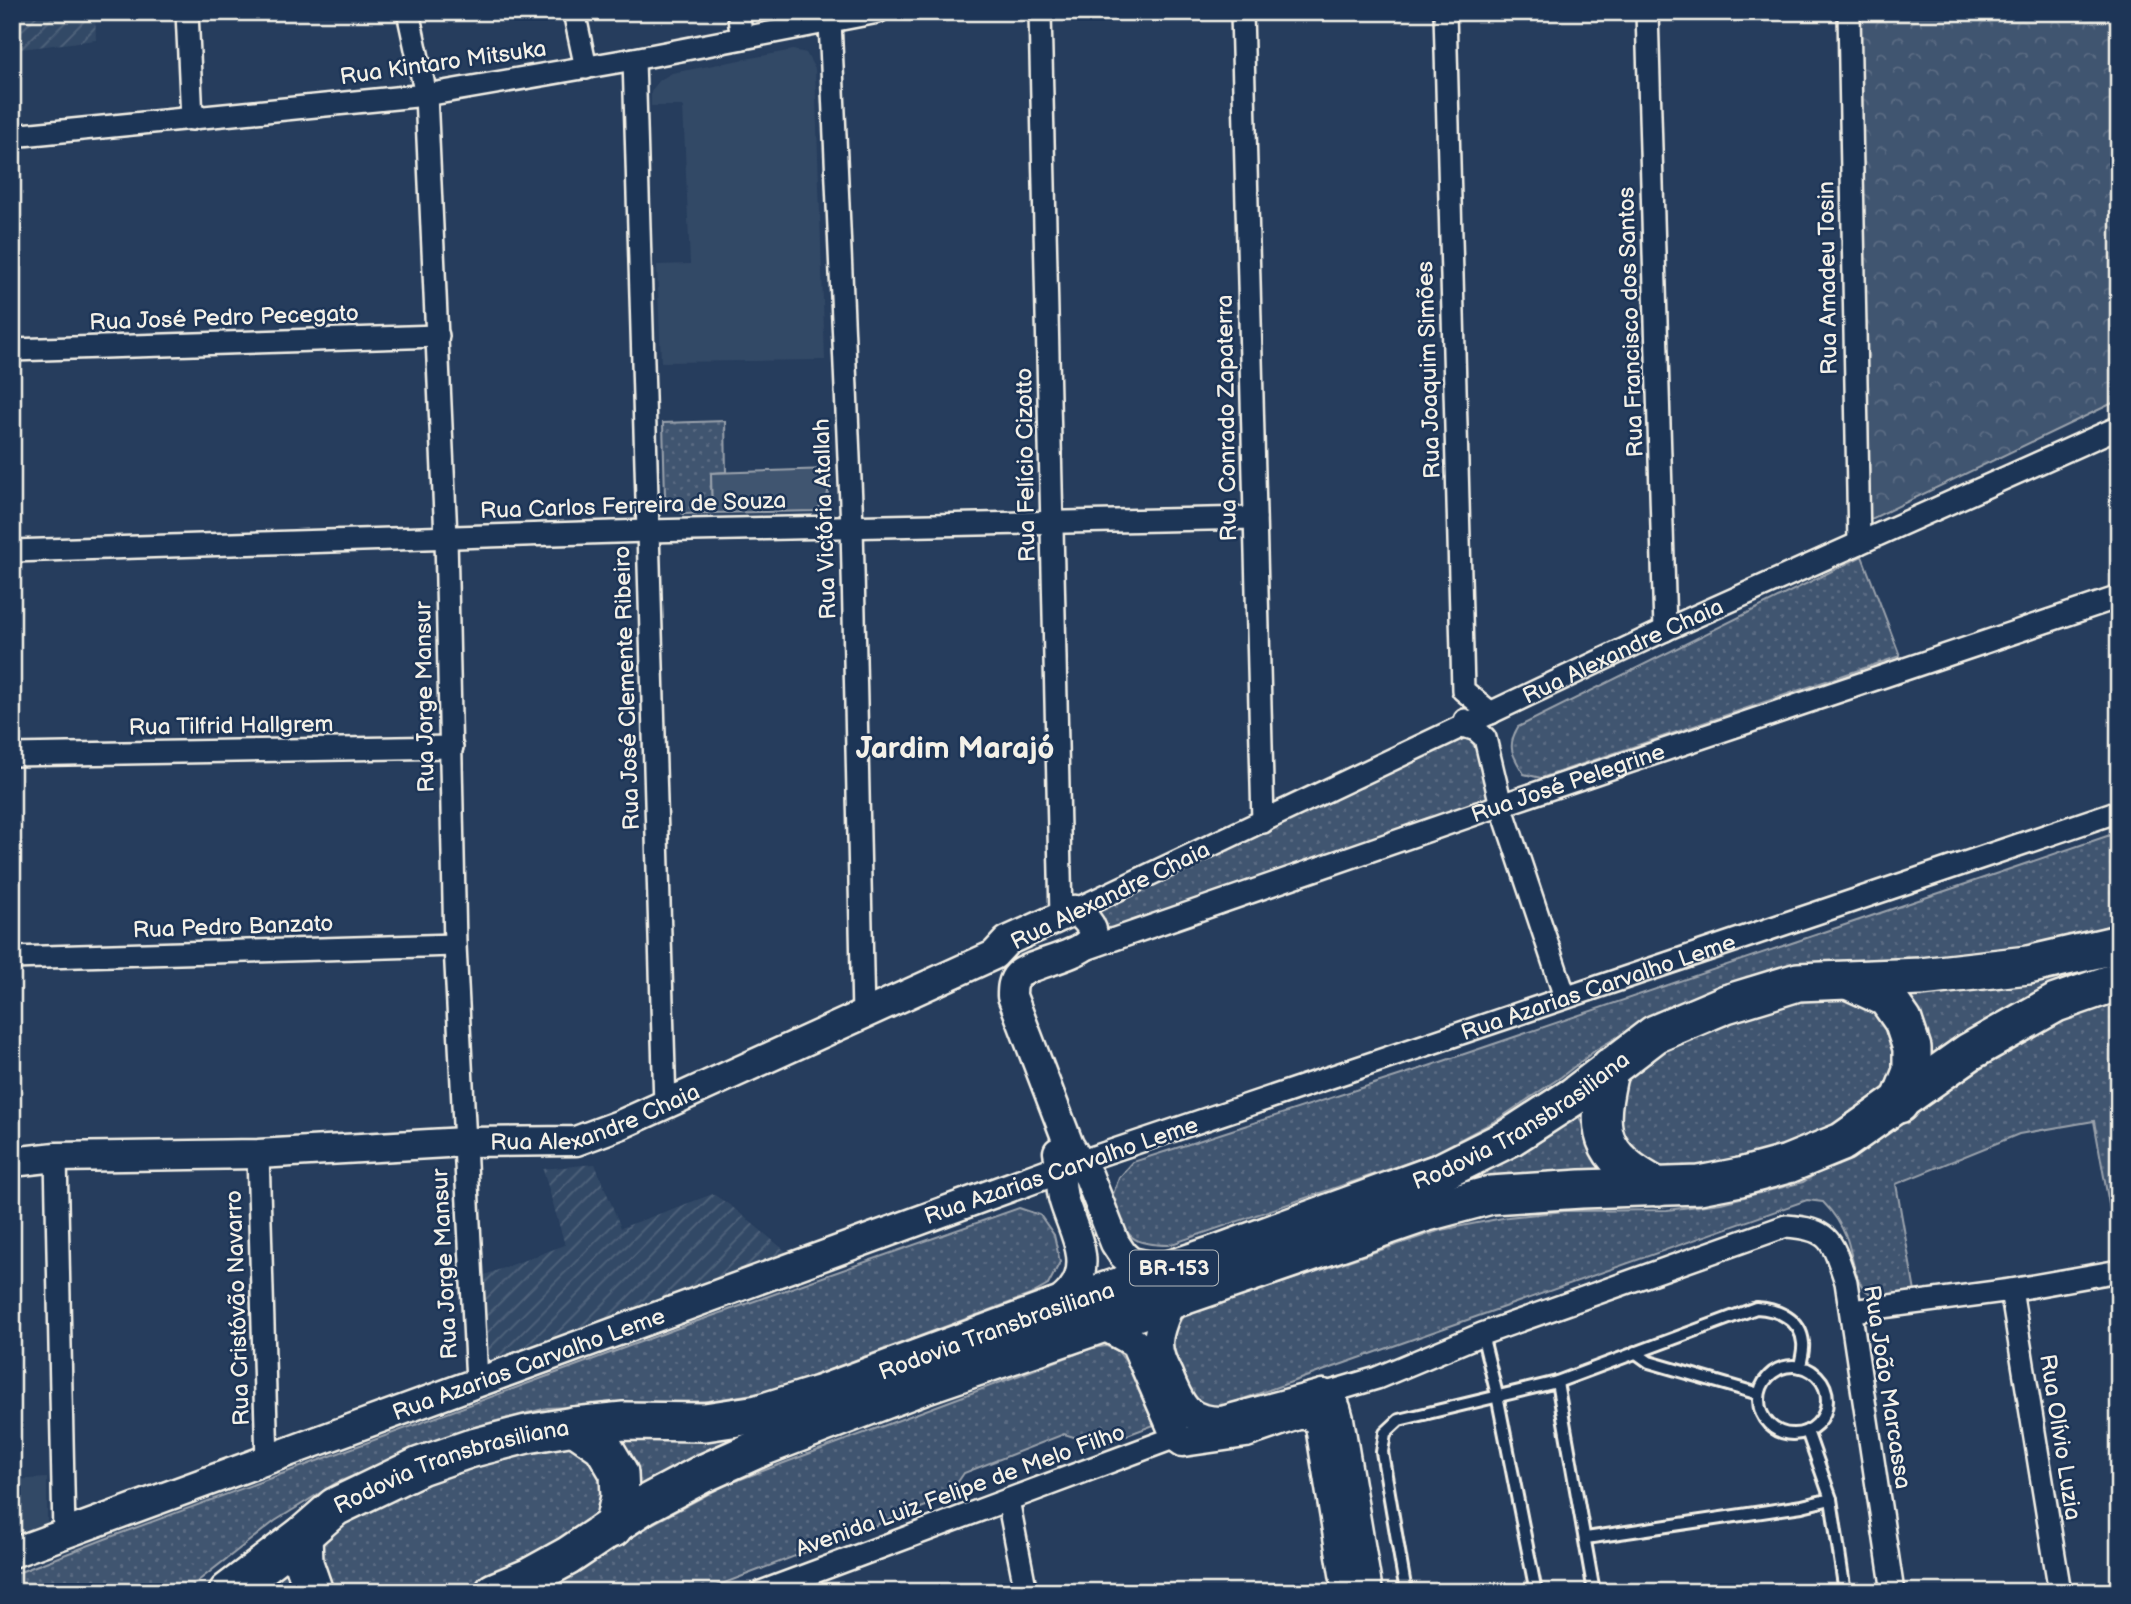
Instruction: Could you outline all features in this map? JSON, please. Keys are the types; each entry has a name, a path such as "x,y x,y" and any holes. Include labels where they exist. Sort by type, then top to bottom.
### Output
{"highway":[{"name":"Rodovia Transbrasiliana","path":"494,1592 530,1577 568,1556 656,1499 702,1474 762,1447 920,1386 1101,1324 1169,1285 1441,1172 1509,1138 1574,1096 1656,1034 1726,1004 1798,982 1852,982 1921,977 2028,965 2119,944"},
{"name":"Rodovia Transbrasiliana","path":"228,1592 335,1507 420,1466 480,1446 573,1426 624,1421 705,1422 758,1414 819,1395 1052,1309 1169,1285 1491,1195 1581,1188 1699,1185 1788,1164 1842,1142 1969,1052 2056,1003 2119,981"},
{"path":"1852,982 1887,998 1903,1021 1912,1048 1912,1071 1899,1104"},
{"path":"1610,1067 1603,1096 1601,1125 1616,1160 1635,1175 1658,1187"},
{"path":"573,1426 603,1446 619,1473 620,1497 613,1528"},
{"path":"303,1535 304,1563 314,1592"}],"street":[{"path":"187,12 192,119"},
{"name":"Rua Jorge Mansur","path":"408,12 426,95 446,537 455,946 477,1382"},
{"path":"575,12 586,68"},
{"path":"738,12 742,38"},
{"name":"Rua Kintaro Mitsuka","path":"12,136 426,95 586,68 878,12"},
{"name":"Rua Felício Cizotto","path":"1040,12 1063,916"},
{"name":"Rua Conrado Zapaterra","path":"1242,12 1263,822"},
{"name":"Rua Joaquim Simões","path":"1445,12 1463,690 1466,704 1464,726"},
{"name":"Rua Francisco dos Santos","path":"1647,12 1665,630"},
{"name":"Rua Amadeu Tosin","path":"1849,12 1859,542"},
{"name":"Rua Victória Atallah","path":"830,21 852,526 863,1015"},
{"name":"Rua José Clemente Ribeiro","path":"634,59 665,1105"},
{"name":"Rua José Pedro Pecegato","path":"12,350 438,336"},
{"name":"Rua Alexandre Chaia","path":"12,1162 56,1157 258,1154 464,1142 576,1141 665,1105 994,955 1007,941 1665,630 2119,427"},
{"name":"Rua Carlos Ferreira de Souza","path":"12,551 647,531 1255,518"},
{"name":"Rua José Pelegrine","path":"1070,1165 1069,1145 1012,996 1012,987 1018,975 1075,952 1505,803 2119,597"},
{"path":"1463,690 1491,713 1505,803"},
{"path":"1464,726 1476,730 1485,738 1569,995"},
{"name":"Rua Tilfrid Hallgrem","path":"12,755 452,747"},
{"name":"Rua Azarias Carvalho Leme","path":"12,1553 1070,1165 2119,811"},
{"path":"1063,916 1085,919 1090,929 1090,940 1075,952"},
{"name":"Rua Pedro Banzato","path":"12,958 455,946"},
{"path":"994,955 992,982 1057,1147 1070,1165 1089,1177 1115,1243 1123,1255 1169,1285 1158,1342 1159,1356 1180,1405 1206,1421 1336,1408 1368,1592"},
{"name":"Rua Cristóvão Navarro","path":"258,1154 267,1461"},
{"path":"56,1157 64,1533"},
{"path":"1052,1309 1073,1289 1080,1271 1082,1250 1062,1198 1070,1165"},
{"name":"Rua João Marcassa","path":"1482,1334 1786,1226 1811,1228 1826,1237 1837,1254 1852,1311 1893,1592"},
{"path":"1852,1311 2011,1290 2119,1271"},
{"name":"Rua Olívio Luzia","path":"2011,1290 2060,1592"},
{"path":"1101,1324 1135,1343 1176,1437 1187,1443 1246,1433 1313,1410 1377,1378 1482,1334"},
{"path":"1313,1410 1347,1592"},
{"name":"Avenida Luiz Felipe de Melo Filho","path":"761,1592 1176,1437"},
{"path":"1008,1500 1026,1592"}],"lane":[{"path":"1406,1592 1381,1452 1385,1433 1399,1420 1557,1382 1756,1308 1769,1308 1791,1320 1803,1343 1800,1367"},
{"path":"1482,1334 1497,1395 1536,1592"},
{"path":"1635,1352 1649,1362 1759,1394"},
{"path":"1800,1367 1819,1378 1825,1387 1827,1398 1822,1418 1807,1431 1787,1433 1769,1424 1763,1415 1759,1394 1770,1375 1779,1369 1800,1367"},
{"path":"1557,1382 1594,1592"},
{"path":"1807,1431 1831,1499 1845,1592"},
{"path":"1586,1538 1802,1506 1831,1499"}],"shaded area":[{"path":"12,12 95,12 96,40 12,50"},
{"path":"793,50 806,53 815,69 825,360 661,362 657,265 690,264 683,106 651,106 651,91 660,80 672,73"},
{"path":"595,1164 621,1228 713,1194 788,1253 487,1363 482,1276 565,1245 543,1169"},
{"path":"47,1478 47,1526 12,1538 12,1480"}],"green space":[{"path":"1857,12 2119,12 2119,400 1865,522"},
{"path":"725,421 726,472 711,473 712,513 683,514 672,507 665,496 663,423"},
{"path":"829,469 826,498 814,511 712,513 711,473"},
{"path":"1862,556 1900,656 1541,778 1524,774 1512,751 1512,740 1518,727"},
{"path":"1470,738 1478,745 1491,794 1485,799 1103,934 1092,913 1462,739"},
{"path":"2119,832 2119,922 2062,941 1961,962 1866,961 1793,967 1652,1017 1597,1049 1497,1120 1433,1154 1169,1245 1144,1243 1130,1235 1112,1197 1119,1178 1133,1162 1420,1069"},
{"path":"2088,969 1921,1076 1890,988"},
{"path":"1857,991 1901,1032 1897,1091 1815,1145 1665,1177 1613,1132 1623,1074 1669,1040 1799,995"},
{"path":"2119,1001 2119,1260 2094,1121 2019,1134 1896,1184 1915,1292 1886,1297 1873,1295 1866,1290 1860,1283 1847,1239 1837,1219 1823,1202 1807,1200 1215,1409 1202,1406 1192,1399 1172,1353 1174,1332 1183,1316 1441,1230 1508,1217 1565,1211 1667,1210 1721,1203 1803,1182 1979,1070 2066,1019"},
{"path":"1577,1111 1601,1173 1431,1197"},
{"path":"1019,1208 1040,1215 1054,1235 1060,1262 1048,1285 1030,1295 772,1391 708,1401 547,1408 477,1426 336,1483 275,1521 184,1592 12,1592 12,1575 105,1539 689,1324"},
{"path":"1106,1346 1117,1350 1126,1362 1154,1425 1101,1445 1064,1434 964,1473 947,1498 701,1592 539,1592 602,1557 654,1523 725,1485 1092,1348"},
{"path":"778,1421 629,1498 608,1436"},
{"path":"562,1438 599,1454 608,1516 490,1585 469,1592 323,1592 315,1539 419,1479"},
{"path":"289,1561 299,1592 245,1592"}],"district":[{"name":"Jardim Marajó","path":"955,748"}]}
